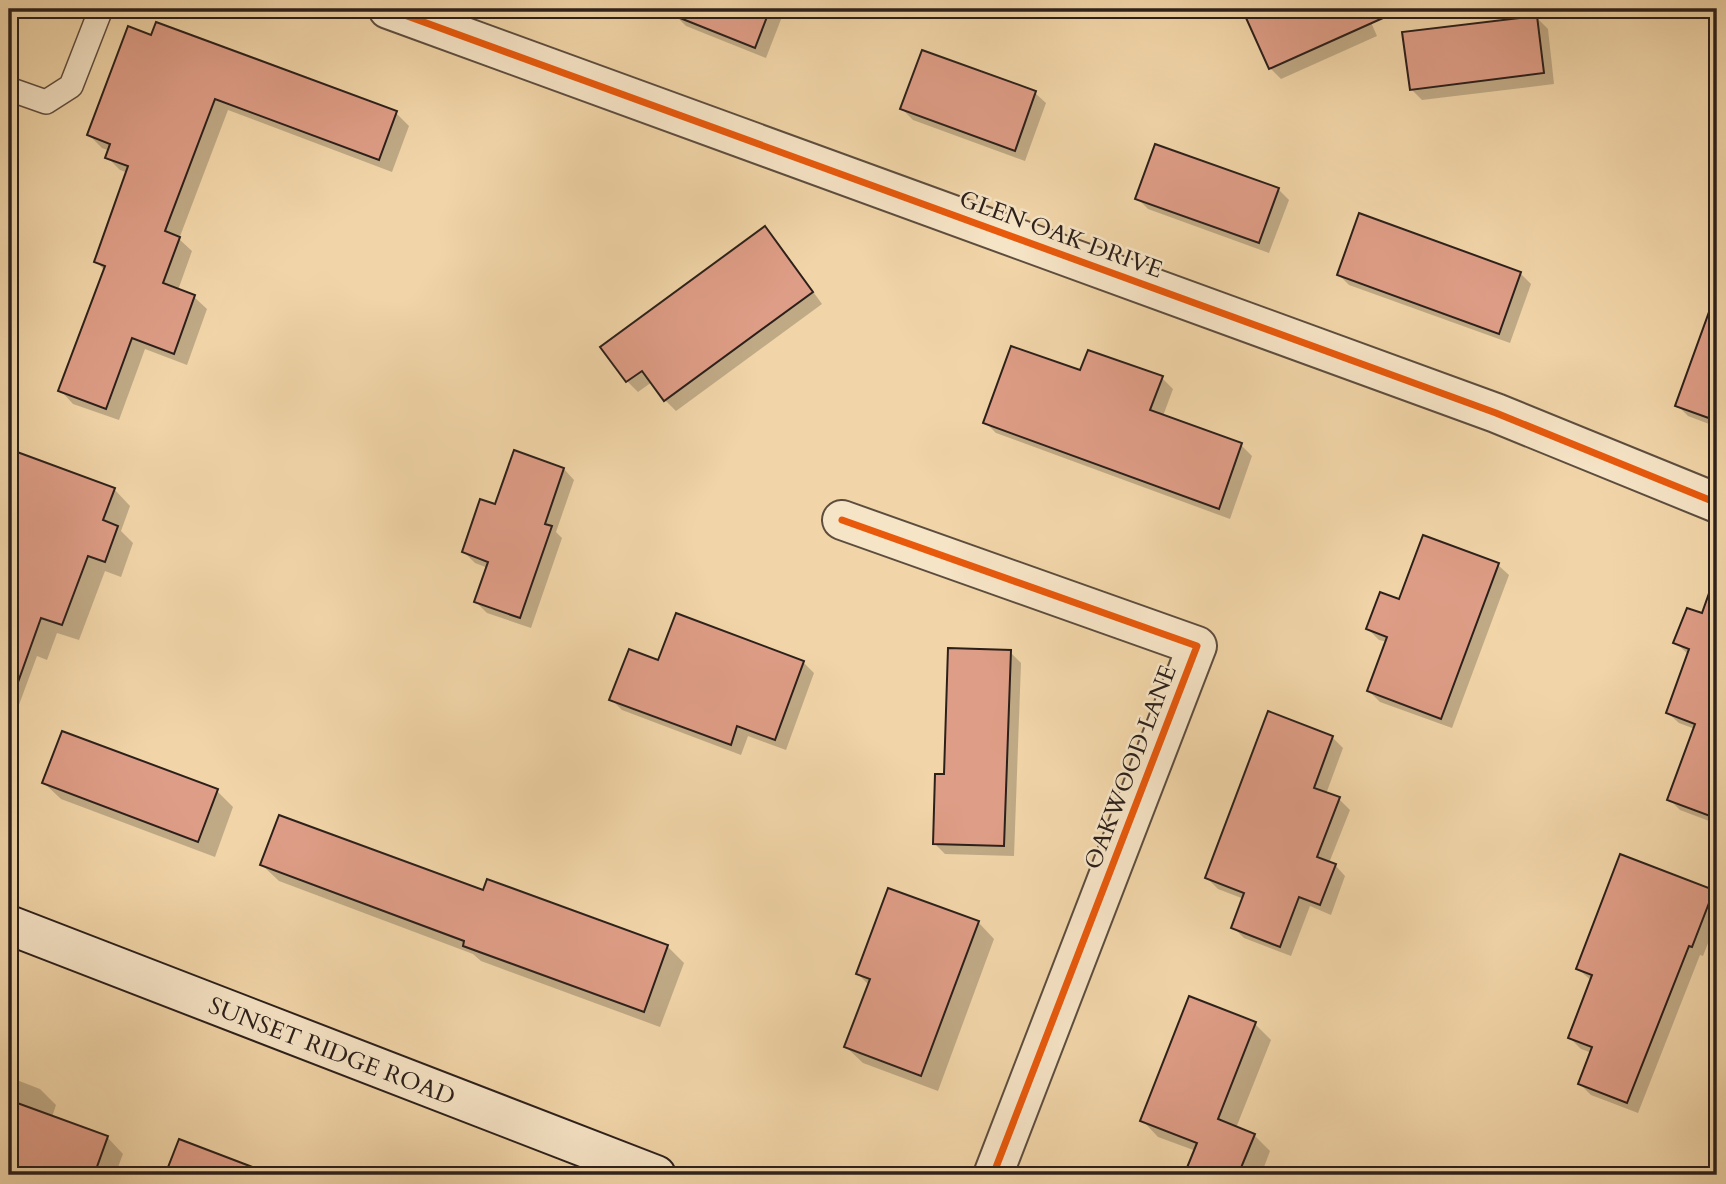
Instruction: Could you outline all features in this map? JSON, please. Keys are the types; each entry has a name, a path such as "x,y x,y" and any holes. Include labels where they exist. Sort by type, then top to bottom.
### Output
{"street":[{"name":"GLEN OAK DRIVE","path":"388,9 1496,412 1717,503"},
{"name":"OAKWOOD LANE","path":"842,520 1197,646 993,1175"},
{"name":"SUNSET RIDGE ROAD","path":"9,925 656,1175"}],"lane":[{"path":"9,89 46,102 71,86 101,9"}],"building":[{"path":"660,9 770,9 755,48"},
{"path":"1242,9 1403,9 1269,69"},
{"path":"1537,16 1544,73 1410,90 1402,32"},
{"path":"156,22 397,111 379,160 215,99 165,231 180,237 163,283 195,295 174,354 132,338 106,409 58,391 105,266 94,262 128,166 105,158 110,144 87,135 128,26 151,35"},
{"path":"922,50 1036,91 1015,151 900,109"},
{"path":"1155,144 1279,188 1259,243 1135,199"},
{"path":"1359,213 1521,272 1499,334 1337,275"},
{"path":"765,226 813,292 664,401 642,371 626,382 600,347"},
{"path":"1713,301 1717,302 1717,421 1675,406"},
{"path":"1011,346 1080,370 1088,350 1163,376 1150,410 1242,443 1219,509 983,423"},
{"path":"9,449 115,488 103,520 118,526 105,562 88,556 62,625 41,618 13,696 9,695"},
{"path":"514,450 564,468 545,524 552,526 520,618 474,602 488,562 462,552 480,499 495,504"},
{"path":"1423,535 1499,563 1441,719 1367,691 1387,637 1366,629 1380,592 1399,599"},
{"path":"1713,582 1717,583 1717,797 1710,816 1667,800 1695,724 1666,713 1689,649 1673,643 1687,608 1702,613"},
{"path":"676,613 804,661 775,740 737,726 731,745 609,700 629,649 658,660"},
{"path":"948,648 1011,650 1004,846 933,844 935,774 944,774"},
{"path":"1268,711 1333,736 1314,788 1340,797 1317,857 1336,864 1320,905 1299,897 1280,947 1231,928 1244,893 1205,878"},
{"path":"62,731 218,789 198,842 42,783"},
{"path":"279,815 483,890 487,879 668,945 644,1012 463,946 464,941 260,865"},
{"path":"1620,854 1714,890 1627,1103 1578,1084 1592,1047 1568,1038 1592,975 1576,969"},
{"path":"888,888 979,921 921,1076 844,1047 870,979 856,974"},
{"path":"1189,996 1256,1022 1218,1119 1255,1134 1238,1175 1184,1175 1197,1143 1140,1121"},
{"path":"9,1100 108,1136 94,1175 9,1175"},
{"path":"179,1139 268,1173 165,1175"}],"cycle path":[{"path":"388,9 1496,413 1717,503"},
{"path":"842,520 1197,646 993,1175"}]}
